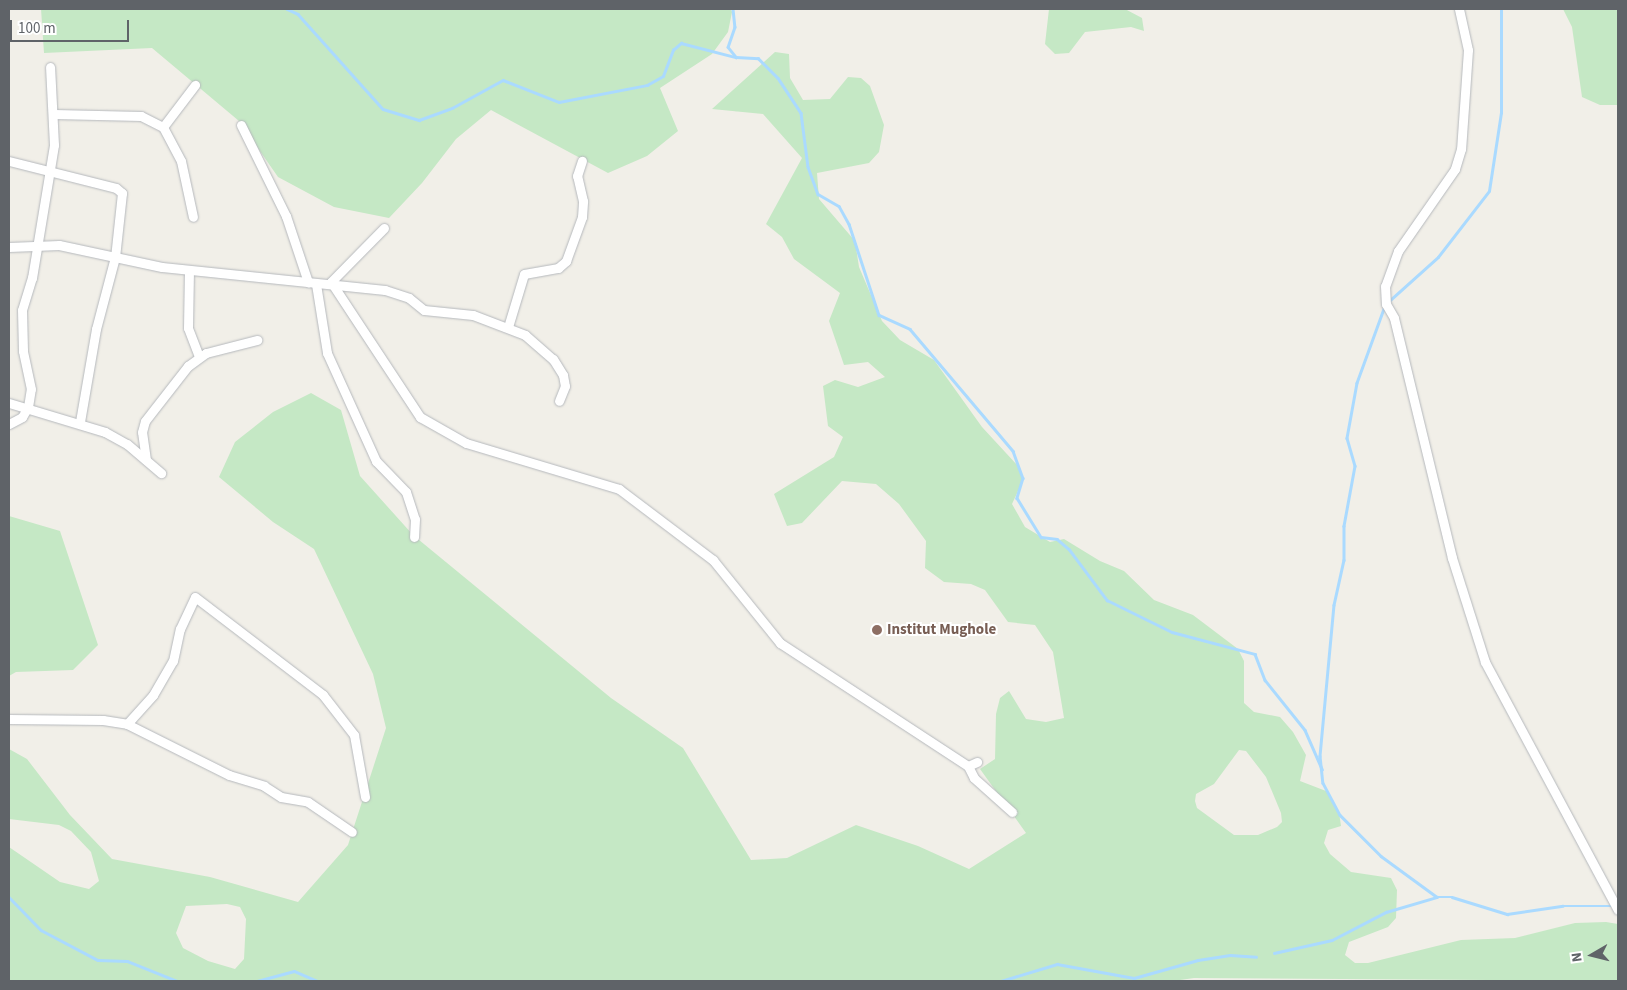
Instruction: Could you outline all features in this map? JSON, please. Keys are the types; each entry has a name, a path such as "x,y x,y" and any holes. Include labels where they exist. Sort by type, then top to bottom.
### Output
{"street":[{"path":"1459,9 1468,50 1461,150 1455,169 1398,251 1385,286 1386,304 1394,318 1452,558 1485,662 1598,868 1601,882 1618,907"},
{"path":"9,424 22,417 28,407 31,388 24,351 22,310 32,278 35,243 50,173 54,114 50,67"},
{"path":"163,126 195,85"},
{"path":"54,114 141,116 163,126 181,160 193,217"},
{"path":"241,125 286,216 312,283 327,353 376,461 402,484 411,503 414,537"},
{"path":"9,161 50,173 120,189 115,257 96,329 80,422"},
{"path":"508,327 524,274 558,268 566,261 582,217 583,201 577,176 582,161"},
{"path":"331,282 384,228"},
{"path":"9,247 35,243 189,270 312,283 331,282 385,290 409,298 424,310 472,315 525,335 552,358 565,386 559,400"},
{"path":"189,270 188,328 199,357"},
{"path":"331,282 420,417 466,443 620,489 713,560 780,643 968,766 974,778 1012,812"},
{"path":"146,460 142,432 145,421 199,357 257,340"},
{"path":"9,403 80,422 127,444 161,474"},
{"path":"127,724 153,696 172,661 180,629 195,597 323,695 354,735 365,796"},
{"path":"9,719 103,720 127,724 229,775 264,786 281,797 308,802 352,832"},
{"path":"968,766 977,762"}],"green space":[{"path":"41,9 731,9 732,12 728,32 712,54 660,88 678,131 647,156 608,173 491,110 456,139 422,183 389,218 334,207 278,177 239,121 152,48 44,53"},
{"path":"1049,9 1125,9 1142,18 1144,31 1131,27 1085,32 1069,53 1055,54 1045,44"},
{"path":"1563,9 1618,9 1618,105 1600,105 1582,97 1572,27"},
{"path":"775,52 789,54 790,78 803,100 830,99 848,77 861,78 870,86 884,125 879,152 869,163 817,173 819,199 855,241 859,267 882,321 900,340 934,360 982,427 1019,467 1023,480 1012,504 1025,527 1050,542 1064,539 1100,561 1124,571 1154,600 1193,615 1238,649 1244,661 1244,703 1254,712 1280,717 1293,732 1306,755 1300,781 1326,791 1339,812 1341,826 1328,830 1324,843 1330,854 1351,872 1391,878 1397,890 1396,918 1388,927 1349,942 1345,955 1355,963 1368,963 1461,940 1515,938 1575,923 1606,922 1618,924 1618,981 1194,978 1173,981 9,981 9,847 60,882 89,889 99,881 91,852 71,831 59,825 9,819 9,749 27,759 70,815 112,859 210,877 298,902 348,845 386,728 373,674 314,549 273,522 219,477 235,442 273,412 311,393 341,410 360,476 413,535 611,698 683,748 751,860 787,858 856,825 918,846 969,869 1026,833 980,769 995,759 996,714 1000,698 1009,691 1026,719 1046,722 1064,718 1053,652 1035,625 1008,622 985,590 971,584 944,582 925,568 926,541 899,504 876,484 842,481 802,523 787,526 774,494 834,457 843,437 828,426 823,386 835,380 858,387 885,377 868,362 844,365 829,321 840,293 794,259 782,237 766,224 802,158 763,114 712,109","holes":["1239,750 1246,751 1266,777 1281,813 1282,822 1277,827 1258,835 1234,835 1197,808 1195,801 1196,794 1214,784","227,904 240,907 246,919 244,959 235,969 208,961 183,948 176,933 186,906"]},
{"path":"9,516 60,531 98,645 73,670 16,672 9,676"}],"waterway":[{"path":"287,9 298,14 383,109 419,120 452,108 503,80 559,102 647,85 663,76 673,50 681,43 735,57"},
{"path":"733,9 735,27 728,47 736,57 758,58 778,78 801,113 808,167 818,194 839,206 849,224 879,315 910,329 1013,451 1023,478 1017,498 1041,537 1057,539 1069,549 1107,600 1172,632 1255,654 1265,680 1305,730 1322,769"},
{"path":"1388,302 1438,257 1489,191 1501,113 1501,9"},
{"path":"1385,306 1357,383 1347,438 1355,466 1344,526 1344,560 1334,605 1320,756 1323,783 1340,815 1381,856 1437,897"},
{"path":"9,897 41,930 98,960 127,961 177,981"},
{"path":"1274,953 1332,940 1386,912 1437,897 1452,897 1507,914 1562,906 1613,906"},
{"path":"1001,981 1057,964 1134,978 1198,960 1230,955 1256,957"},
{"path":"257,981 294,971 318,981"}],"place":[{"name":"Institut Mughole","path":"877,630"}]}
